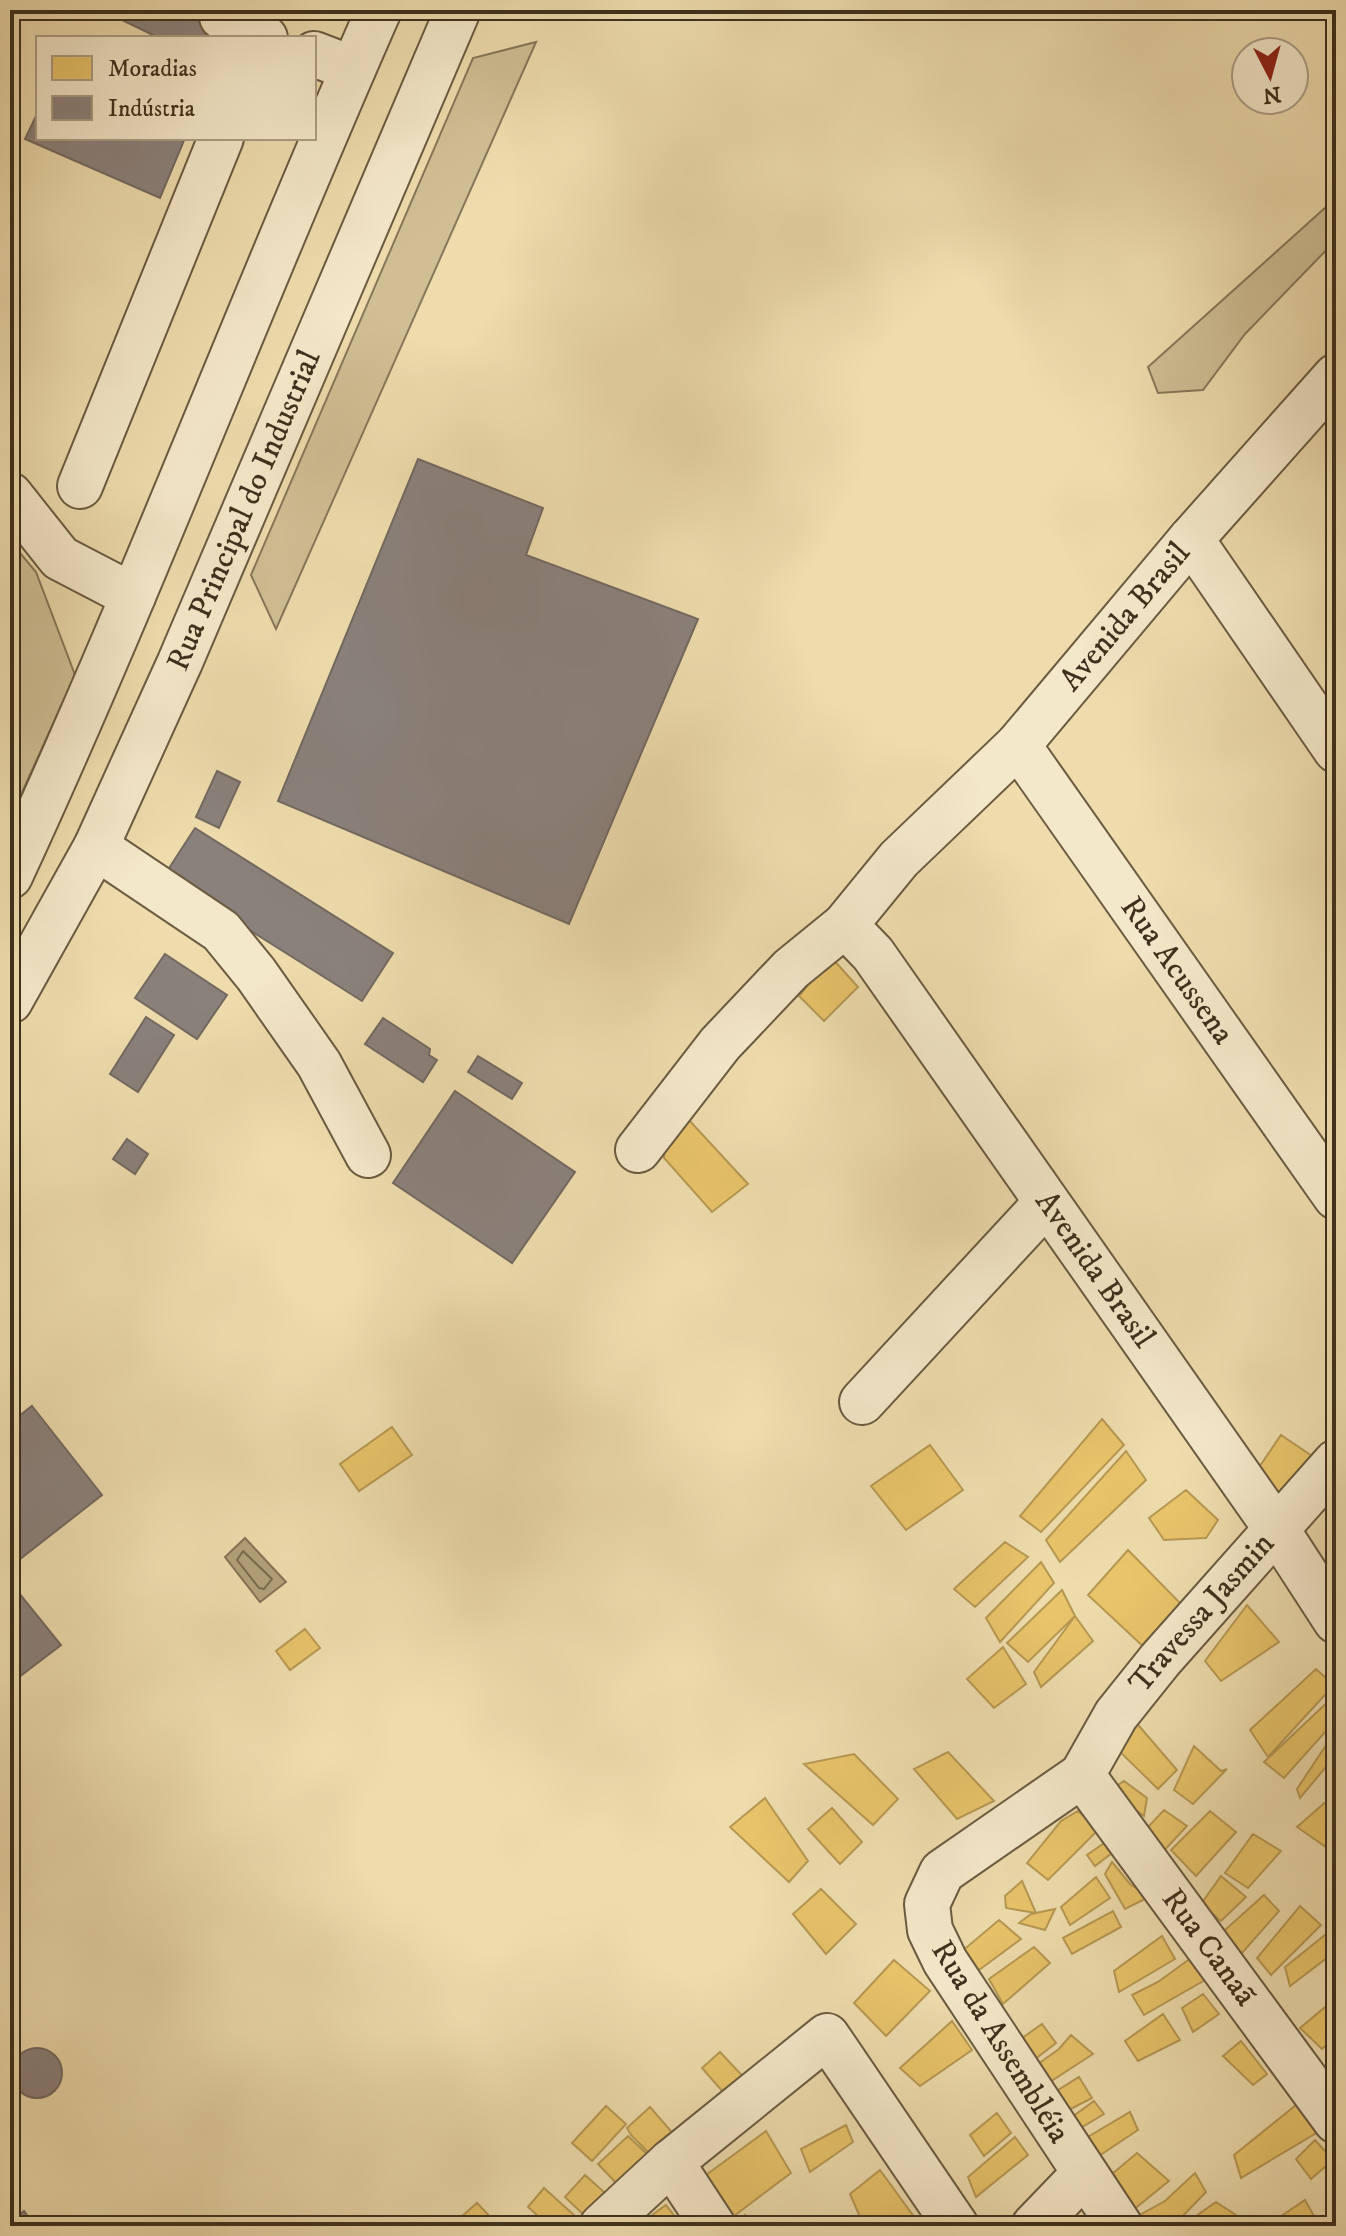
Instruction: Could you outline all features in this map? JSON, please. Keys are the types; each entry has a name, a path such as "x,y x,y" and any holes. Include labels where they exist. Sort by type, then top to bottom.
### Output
{"street":[{"name":"Rua Principal do Industrial","path":"10,1001 96,847 192,634 458,10"},
{"path":"316,111 334,62 369,13"},
{"path":"222,17 261,36"},
{"path":"80,486 220,140"},
{"path":"10,876 133,596 305,140"},
{"name":"Avenida Brasil","path":"638,1150 720,1044 791,969 845,925 899,859 1018,745 1191,539 1336,376"},
{"path":"10,495 60,558 133,596"},
{"path":"1191,539 1336,750"},
{"name":"Rua Acussena","path":"1018,745 1336,1197"},
{"path":"96,847 221,931 256,974 319,1064 368,1155"},
{"name":"Avenida Brasil","path":"845,925 873,954 1277,1530 1336,1621"},
{"path":"862,1402 1046,1203"},
{"name":"Travessa Jasmin","path":"1082,1775 1116,1715 1336,1462"},
{"name":"Rua Canaã","path":"1082,1775 1336,2121"},
{"name":"Rua da Assembléia","path":"1082,1775 942,1872 927,1904 930,1930 945,1961 1120,2226"},
{"path":"602,2226 671,2162 827,2036 956,2226"},
{"path":"671,2162 713,2226"},
{"path":"1034,2226 1084,2174"}],"shaded area":[{"path":"536,42 276,629 251,575 473,58"},
{"path":"1336,198 1336,240 1245,334 1203,390 1158,393 1148,367"},
{"path":"10,541 36,572 75,675 10,819"}],"water":[{"path":"245,1538 286,1582 260,1602 225,1557"}],"building: Moradias":[{"path":"831,957 858,987 824,1021 799,996"},
{"path":"688,1119 748,1184 712,1212 664,1158 665,1140"},
{"path":"1102,1419 1124,1445 1041,1532 1020,1516"},
{"path":"392,1427 412,1455 359,1491 340,1464"},
{"path":"1281,1435 1312,1456 1270,1506 1251,1479"},
{"path":"930,1445 963,1490 906,1530 871,1486"},
{"path":"1126,1451 1146,1480 1060,1562 1046,1540"},
{"path":"1186,1490 1218,1520 1206,1538 1164,1540 1149,1518"},
{"path":"1005,1542 1028,1557 975,1607 954,1589"},
{"path":"1128,1550 1183,1606 1148,1651 1088,1595"},
{"path":"1041,1562 1054,1583 1000,1642 986,1618"},
{"path":"1062,1590 1075,1616 1028,1662 1007,1643"},
{"path":"1247,1605 1279,1642 1221,1681 1205,1661"},
{"path":"1075,1616 1093,1641 1041,1687 1034,1672"},
{"path":"305,1629 320,1648 290,1670 276,1651"},
{"path":"1003,1647 1026,1684 994,1708 967,1679"},
{"path":"1316,1669 1334,1685 1268,1757 1250,1730"},
{"path":"1334,1696 1336,1720 1284,1778 1264,1762"},
{"path":"1133,1719 1177,1770 1158,1789 1113,1745"},
{"path":"1336,1730 1336,1755 1300,1798 1297,1789"},
{"path":"1194,1746 1221,1771 1227,1769 1193,1804 1174,1790"},
{"path":"948,1752 994,1801 957,1819 914,1769"},
{"path":"854,1754 898,1799 873,1825 804,1764"},
{"path":"1124,1781 1147,1798 1144,1816 1109,1791"},
{"path":"1336,1793 1336,1854 1297,1827"},
{"path":"765,1798 808,1861 789,1882 730,1827"},
{"path":"832,1808 862,1842 840,1864 808,1829"},
{"path":"1164,1810 1187,1826 1160,1855 1132,1844"},
{"path":"1078,1811 1099,1829 1048,1880 1027,1863 1061,1821"},
{"path":"1210,1811 1236,1832 1196,1876 1171,1850"},
{"path":"1253,1834 1281,1851 1248,1888 1225,1873"},
{"path":"1110,1839 1120,1847 1095,1866 1087,1855"},
{"path":"1112,1862 1130,1884 1149,1897 1125,1909 1105,1874"},
{"path":"1221,1876 1246,1897 1221,1921 1201,1904"},
{"path":"1096,1877 1110,1898 1070,1925 1061,1907"},
{"path":"1022,1881 1036,1913 1006,1908 1005,1896"},
{"path":"821,1889 856,1924 826,1954 793,1914"},
{"path":"1264,1895 1279,1911 1235,1961 1216,1938"},
{"path":"1300,1906 1321,1925 1271,1975 1257,1958"},
{"path":"1055,1909 1045,1930 1019,1923 1031,1914"},
{"path":"1113,1911 1121,1927 1072,1954 1063,1938"},
{"path":"999,1920 1021,1939 971,1976 955,1957"},
{"path":"1336,1926 1336,1951 1290,1986 1285,1967"},
{"path":"1162,1936 1175,1959 1119,1992 1114,1971"},
{"path":"1034,1947 1050,1963 1003,2004 989,1979"},
{"path":"1195,1955 1212,1976 1144,2015 1132,1995 1158,1982"},
{"path":"894,1960 930,1991 886,2036 854,2003"},
{"path":"1203,1994 1219,2014 1193,2032 1182,2008"},
{"path":"1336,1998 1336,2036 1322,2049 1300,2028"},
{"path":"1163,2014 1180,2040 1138,2061 1125,2041"},
{"path":"952,2021 972,2050 920,2086 900,2068"},
{"path":"1042,2024 1056,2043 1026,2066 1018,2041"},
{"path":"1071,2035 1093,2054 1042,2087 1031,2069 1059,2049"},
{"path":"1241,2041 1267,2074 1253,2085 1223,2056"},
{"path":"1336,2051 1336,2074 1335,2074 1326,2061"},
{"path":"720,2052 750,2084 731,2101 702,2068"},
{"path":"1079,2077 1092,2098 1051,2119 1044,2099"},
{"path":"1094,2101 1104,2114 1064,2138 1057,2128"},
{"path":"1301,2101 1323,2129 1241,2178 1234,2155"},
{"path":"606,2106 626,2124 592,2161 572,2143"},
{"path":"650,2107 683,2145 651,2155 631,2135 627,2128"},
{"path":"1130,2112 1138,2130 1099,2156 1086,2138"},
{"path":"997,2113 1011,2133 984,2156 970,2135"},
{"path":"846,2125 853,2142 810,2172 801,2149"},
{"path":"766,2131 791,2173 730,2219 702,2178"},
{"path":"628,2136 649,2156 618,2185 598,2164"},
{"path":"1015,2137 1028,2155 976,2197 968,2177"},
{"path":"1315,2140 1333,2160 1311,2179 1296,2159"},
{"path":"1137,2153 1169,2181 1133,2210 1106,2179"},
{"path":"880,2170 920,2225 872,2226 860,2217 850,2194"},
{"path":"1195,2173 1206,2192 1178,2221 1169,2226 1131,2226 1129,2221 1165,2201"},
{"path":"585,2175 605,2193 584,2215 565,2197"},
{"path":"544,2188 585,2225 549,2226 528,2207"},
{"path":"1305,2200 1318,2223 1278,2226 1274,2221"},
{"path":"1216,2202 1236,2215 1219,2226 1182,2226"},
{"path":"477,2203 499,2226 469,2226 461,2217"},
{"path":"666,2205 682,2226 637,2226"},
{"path":"745,2215 755,2226 733,2226"}],"building: Indústria":[{"path":"126,10 188,10 213,24 207,36 152,36 122,20"},
{"path":"36,116 36,140 184,140 160,198 25,139"},
{"path":"418,459 543,508 526,555 698,619 569,924 278,801"},
{"path":"217,771 240,782 219,828 196,817"},
{"path":"195,828 393,953 362,1001 164,876"},
{"path":"165,954 227,995 197,1039 135,998"},
{"path":"146,1017 174,1035 138,1092 110,1074"},
{"path":"383,1018 430,1049 429,1055 437,1060 423,1082 365,1044"},
{"path":"478,1056 522,1083 512,1099 468,1072"},
{"path":"455,1091 575,1172 512,1263 393,1183"},
{"path":"127,1139 148,1154 135,1174 113,1159"},
{"path":"32,1406 102,1495 10,1567 10,1423"},
{"path":"10,1582 61,1645 10,1684"},
{"path":"37,2048 55,2055 62,2073 55,2091 37,2098 19,2091 12,2073 19,2055"},
{"path":"24,2211 35,2226 18,2226 14,2219"}]}
